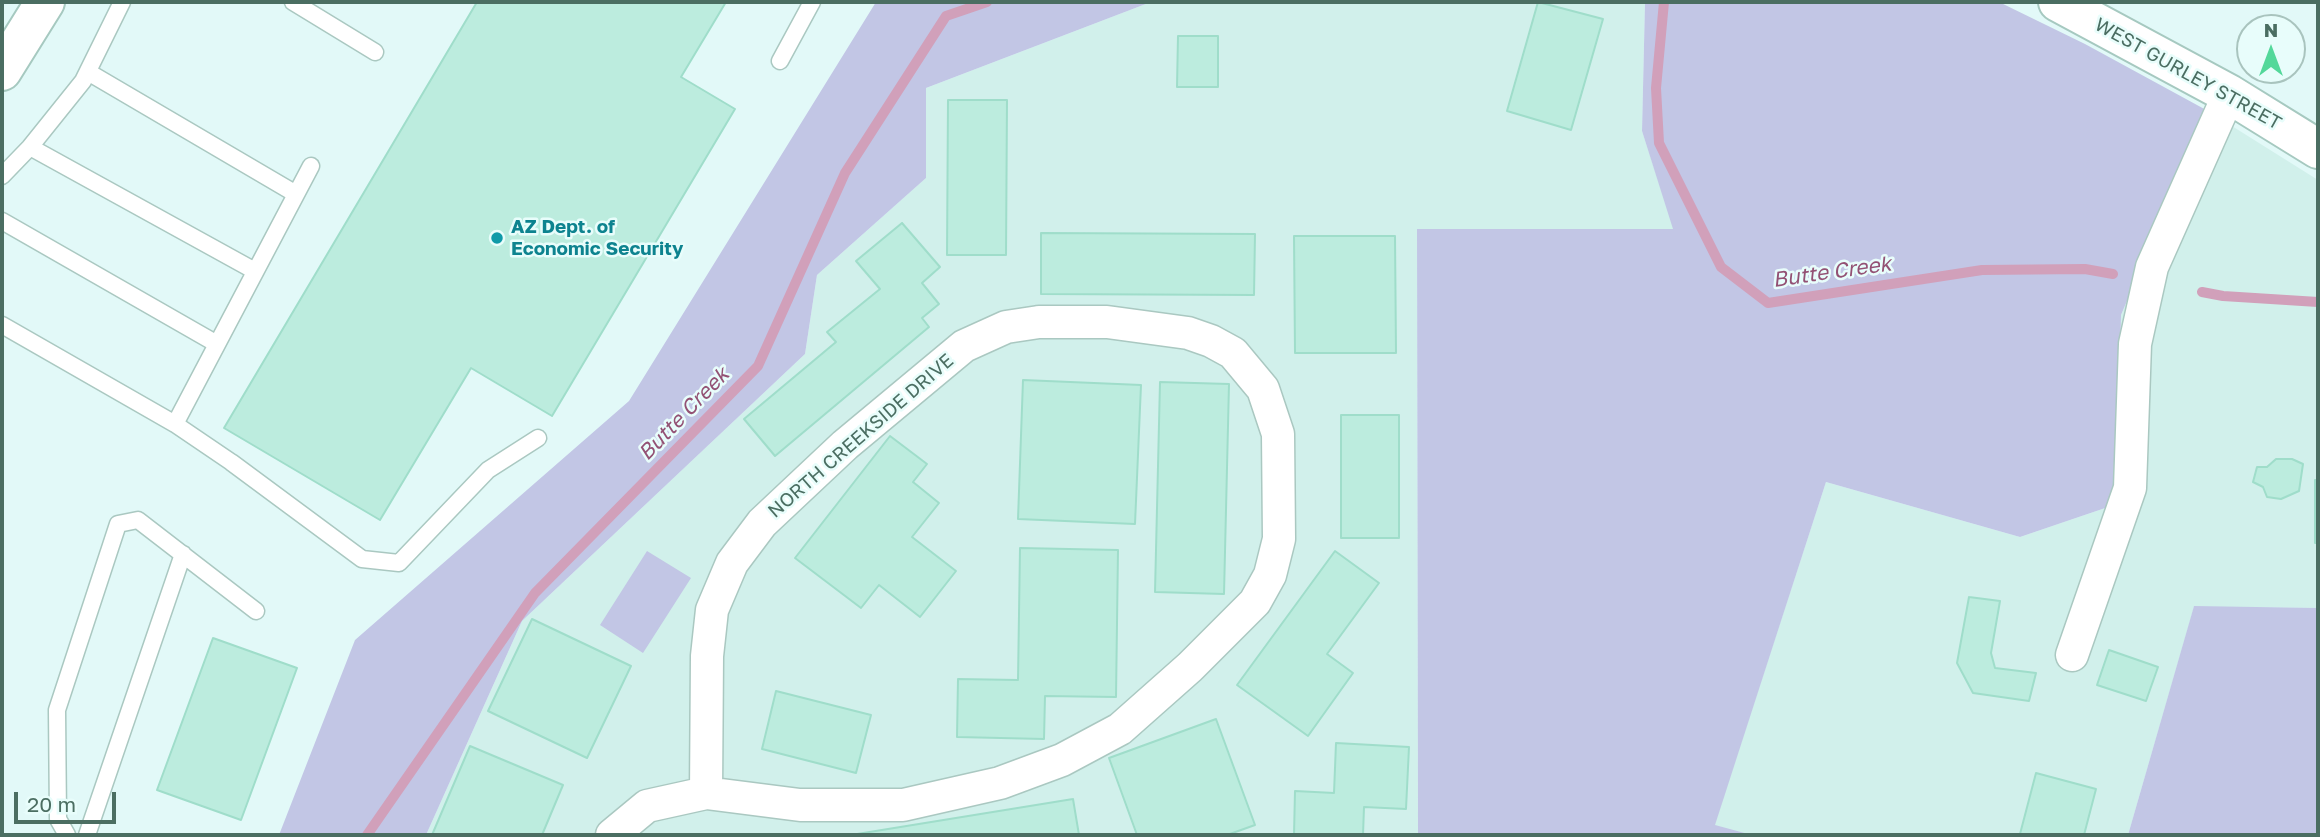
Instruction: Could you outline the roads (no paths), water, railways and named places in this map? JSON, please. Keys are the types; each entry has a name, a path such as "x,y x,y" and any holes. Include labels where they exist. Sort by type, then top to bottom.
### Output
{"main road":[{"path":"2,71 45,2"},
{"name":"WEST GURLEY STREET","path":"2057,2 2229,94 2318,149"}],"street":[{"path":"2072,655 2130,488 2135,344 2152,267 2229,94"},
{"name":"NORTH CREEKSIDE DRIVE","path":"612,835 647,806 706,793 800,805 903,805 1000,783 1062,761 1120,729 1255,603 1270,575 1279,539 1278,434 1263,389 1233,354 1211,341 1141,325 1039,322 1006,327 964,346 904,393 771,514 732,563 712,610 707,656 706,793"}],"lane":[{"path":"2,176 30,147 88,72 121,2"},
{"path":"293,2 374,52"},
{"path":"780,61 811,2"},
{"path":"88,72 296,194"},
{"path":"30,147 255,271"},
{"path":"175,424 311,166"},
{"path":"2,221 217,345"},
{"path":"2,325 175,424 362,559 398,563 488,470 538,438"},
{"path":"67,835 58,818 57,710 118,524 138,520 256,611"},
{"path":"87,835 183,554"}],"waterway":[{"name":"Butte Creek","path":"367,835 535,593 758,366 845,173 946,16 987,2"},
{"name":"Butte Creek","path":"1664,2 1656,88 1659,143 1721,267 1768,303 1982,270 2085,269 2113,274"},
{"name":"Butte Creek","path":"2202,292 2223,296 2318,302"}],"place":[{"name":"AZ Dept. of Economic Security","path":"497,238"}]}
